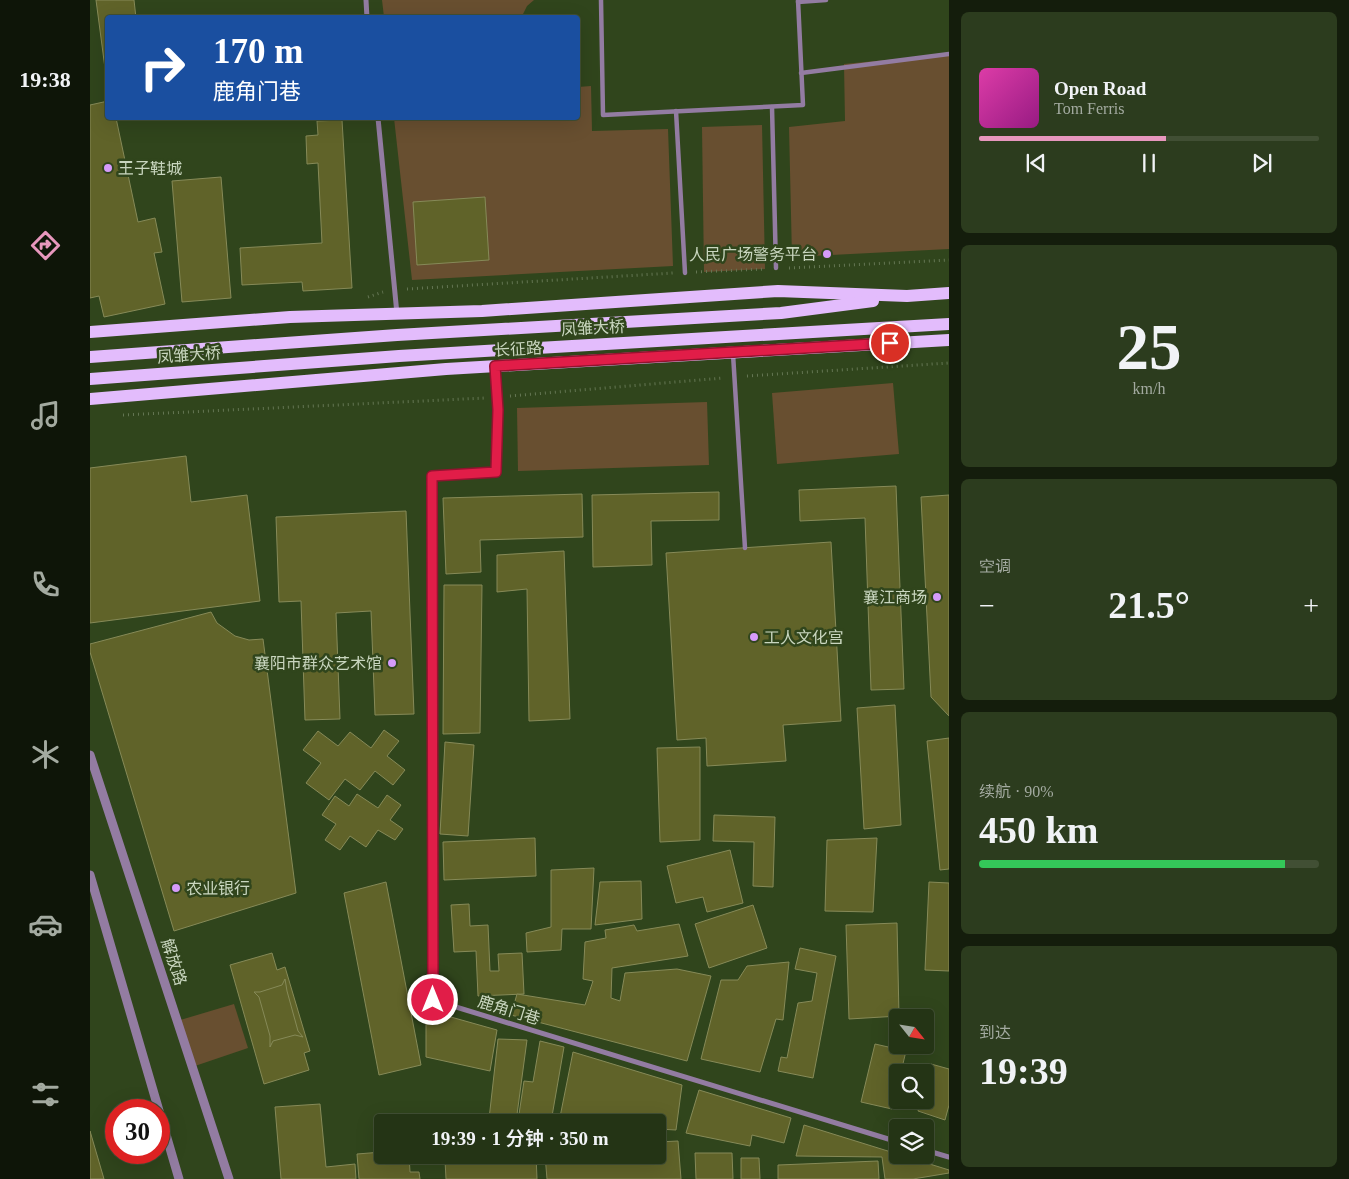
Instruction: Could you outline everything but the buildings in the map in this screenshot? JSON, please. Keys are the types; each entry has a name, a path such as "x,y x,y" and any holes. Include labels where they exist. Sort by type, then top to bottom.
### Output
{"main road":[{"path":"90,332 290,317 482,311 778,291 908,296 949,293"},
{"name":"凤雏大桥","path":"90,356 407,334 780,313 908,296"},
{"name":"凤雏大桥","path":"90,378 399,356 949,324"},
{"name":"长征路","path":"94,400 495,366 949,340"}],"street":[{"path":"366,0 368,15"},
{"path":"601,0 603,115 803,105 798,1 826,0"},
{"path":"801,73 949,54"},
{"path":"772,107 776,268"},
{"path":"676,111 685,273"},
{"path":"378,120 397,315"},
{"path":"733,352 745,548"},
{"name":"鹿角门巷","path":"495,366 498,397 496,472 432,476 433,1000 889,1139"},
{"name":"解放路","path":"90,755 229,1179"},
{"path":"90,875 179,1179"},
{"path":"934,1153 949,1157"}],"path":[{"path":"367,297 396,289 949,260"},
{"path":"120,415 498,397 735,377 949,363"}],"shaded area":[{"path":"382,0 534,0 527,6 522,15 384,15"},
{"path":"949,54 949,249 792,257 789,127 845,121 844,64"},
{"path":"591,86 592,131 668,129 673,266 412,280 394,120 580,120 580,87"},
{"path":"762,125 765,269 704,272 702,127"},
{"path":"893,383 899,454 777,464 772,393"},
{"path":"707,402 709,465 518,471 517,408"},
{"path":"234,1004 248,1048 192,1067 177,1021"}],"place":[{"name":"王子鞋城","path":"108,168"},
{"name":"人民广场警务平台","path":"827,254"},
{"name":"襄江商场","path":"937,597"},
{"name":"工人文化宫","path":"754,637"},
{"name":"襄阳市群众艺术馆","path":"392,663"},
{"name":"农业银行","path":"176,888"}],"route":[{"path":"433,1000 432,476 496,472 498,397 495,366 890,343"}]}
